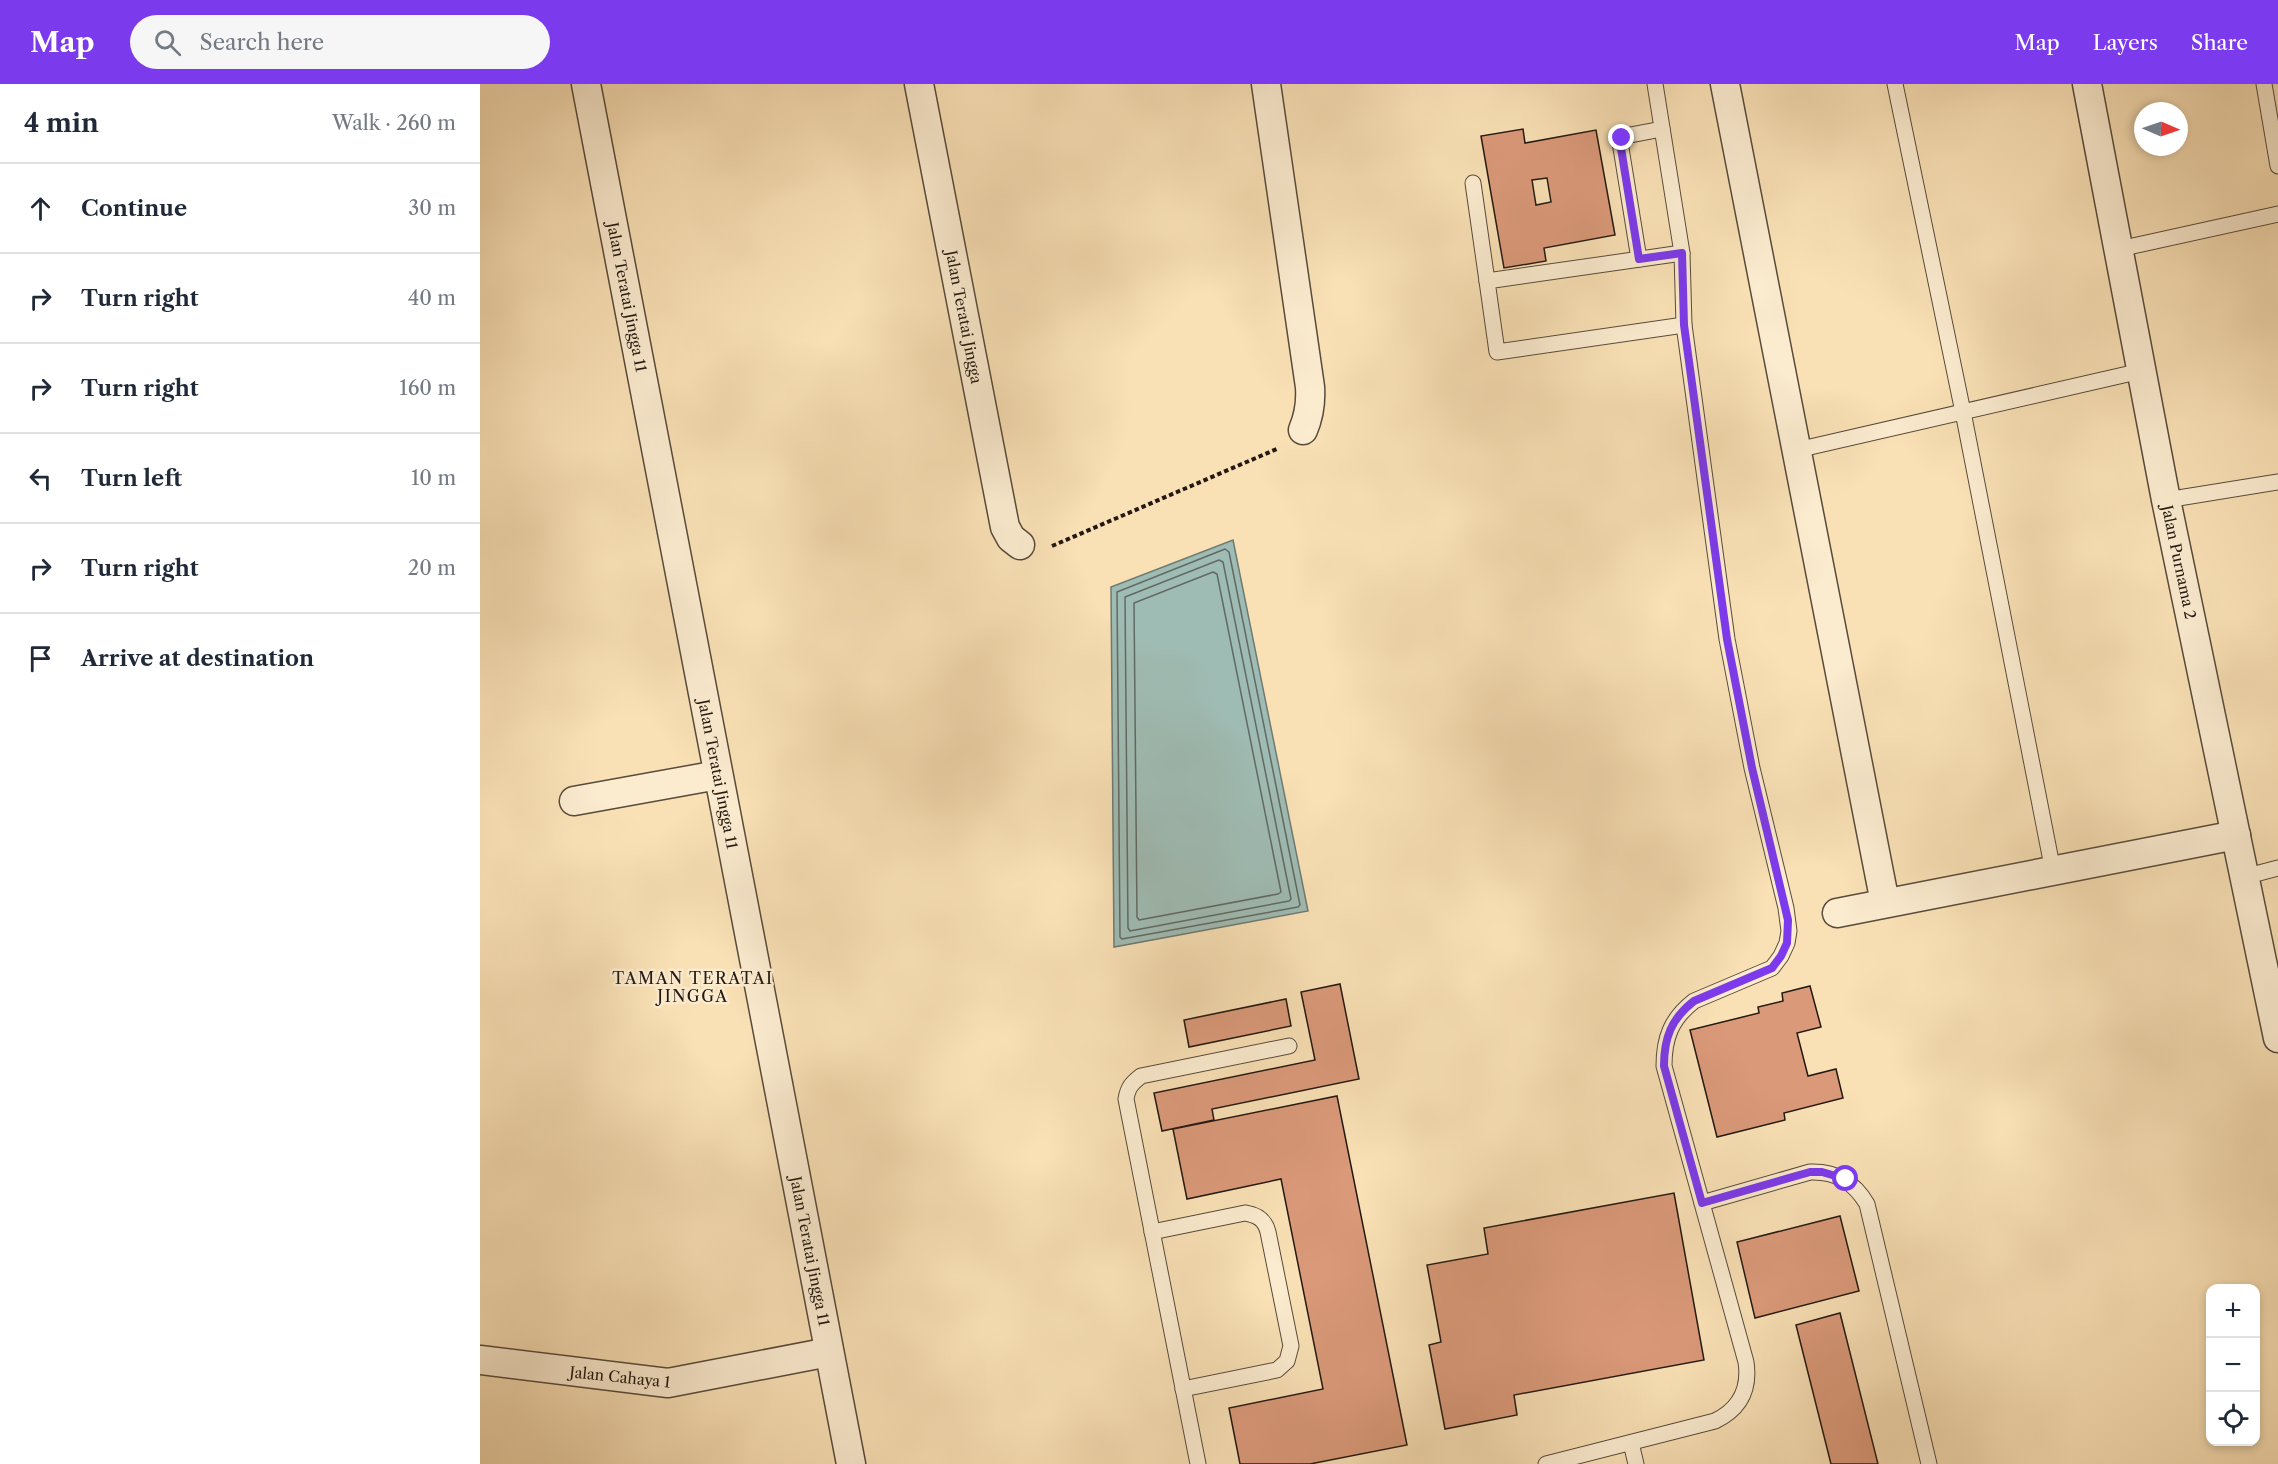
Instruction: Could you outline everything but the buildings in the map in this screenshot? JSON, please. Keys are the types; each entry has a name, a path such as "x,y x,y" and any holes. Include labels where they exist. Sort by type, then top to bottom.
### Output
{"street":[{"name":"Jalan Teratai Jingga 11","path":"586,84 851,1464"},
{"name":"Jalan Teratai Jingga","path":"919,84 1005,527 1011,538 1020,545"},
{"path":"1266,84 1310,387 1311,398 1303,430"},
{"path":"1725,84 1885,903"},
{"name":"Jalan Purnama 2","path":"2087,84 2166,500 2278,1038"},
{"path":"574,801 718,775"},
{"path":"1837,913 2236,835"},
{"name":"Jalan Cahaya 1","path":"480,1360 668,1383 829,1352"}],"lane":[{"path":"1546,1464 1715,1421 1733,1409 1746,1389 1748,1375 1746,1362 1664,1066 1664,1048 1668,1031 1683,1010 1694,1001 1772,968 1781,956 1789,931 1752,768 1727,639 1684,325 1682,253 1655,84"},
{"path":"1895,84 2054,871"},
{"path":"2264,84 2278,166"},
{"path":"1639,259 1620,142 1625,136 1662,129"},
{"path":"1473,183 1497,352 1684,325"},
{"path":"2119,249 2278,214"},
{"path":"1487,281 1682,253"},
{"path":"1797,450 2141,371"},
{"path":"2166,500 2278,482"},
{"path":"2244,877 2278,868"},
{"path":"1198,1464 1126,1099 1131,1083 1141,1076 1289,1046"},
{"path":"1702,1203 1810,1172 1834,1174 1846,1179 1859,1190 1867,1204 1929,1464"},
{"path":"1152,1232 1245,1213 1254,1214 1261,1219 1266,1224 1268,1232 1291,1346 1287,1360 1277,1370 1183,1389"},
{"path":"1631,1443 1636,1464"}],"path":[{"path":"1020,545 1034,549 1047,548 1283,446 1296,439 1303,430"}],"water":[{"path":"1233,540 1308,911 1114,947 1111,587"}],"district":[{"name":"TAMAN TERATAI JINGGA","path":"693,987"}],"route":[{"path":"1622,138 1620,142 1639,259 1682,253 1684,325 1727,639 1752,768 1789,931 1787,943 1772,968 1694,1001 1683,1010 1668,1031 1664,1048 1664,1066 1702,1203 1810,1172 1834,1174 1846,1179"}]}
